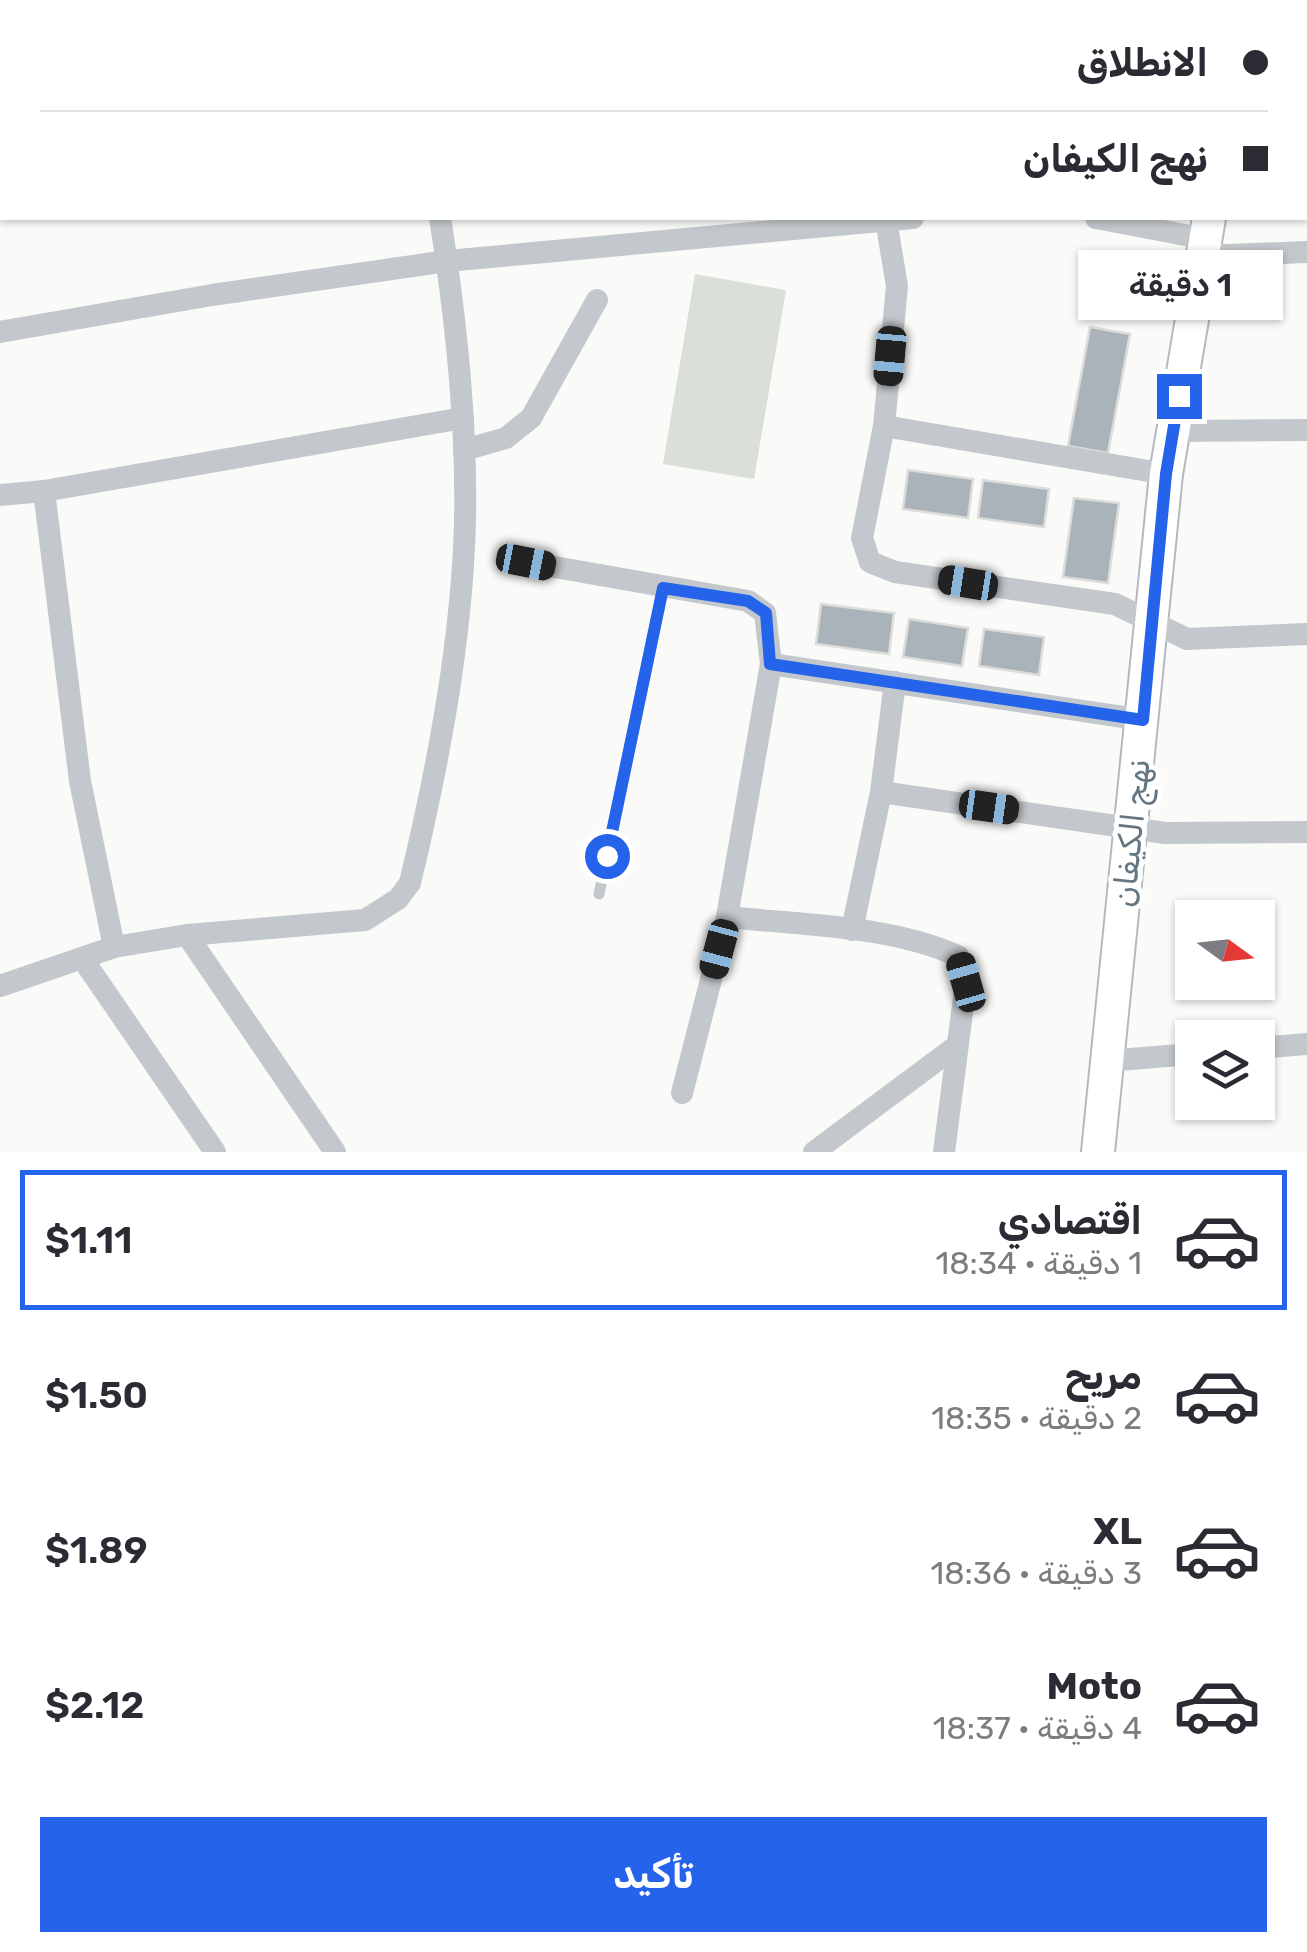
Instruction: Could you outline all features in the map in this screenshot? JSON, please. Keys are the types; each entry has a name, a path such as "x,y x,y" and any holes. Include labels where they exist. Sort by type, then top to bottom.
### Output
{"main road":[{"name":"نهج الكيفان","path":"1098,1152 1166,474 1206,238"}],"street":[{"path":"0,976 0,986 114,947 187,936 346,924 383,911 410,883 454,646 465,523 463,418 440,220"},
{"path":"0,332 212,295 447,261 886,220 897,286 884,426 862,538 870,562 895,572 1114,604 1187,639 1307,634"},
{"path":"1107,220 1307,252"},
{"path":"464,450 506,438 532,418 596,300"},
{"path":"0,495 44,491 463,418"},
{"path":"884,426 1166,474"},
{"path":"1173,431 1307,430"},
{"path":"44,491 80,781 114,947"},
{"path":"526,562 748,601 766,613 770,664 727,917 682,1092"},
{"path":"770,664 1143,720"},
{"path":"852,930 882,792 894,682"},
{"path":"882,792 1165,833 1307,832"},
{"path":"727,917 852,930 938,947 958,956 966,982 944,1152"},
{"path":"187,936 335,1152"},
{"path":"82,958 216,1152"},
{"path":"1275,1047 1307,1044"},
{"path":"814,1152 955,1047"},
{"path":"1106,1061 1175,1055"}],"lane":[{"path":"600,894 663,588"}],"shaded area":[{"path":"695,274 786,290 754,479 663,464"}],"building":[{"path":"1090,327 1130,334 1108,453 1068,446"},
{"path":"908,470 973,479 968,518 903,509"},
{"path":"983,480 1049,489 1044,527 978,518"},
{"path":"1074,498 1119,503 1108,583 1063,577"},
{"path":"821,604 894,613 889,654 816,644"},
{"path":"909,619 968,628 962,666 903,657"},
{"path":"984,629 1044,637 1039,675 979,666"}],"route":[{"path":"607,856 663,588 748,601 766,613 770,664 1143,720 1166,474 1179,396"}]}
